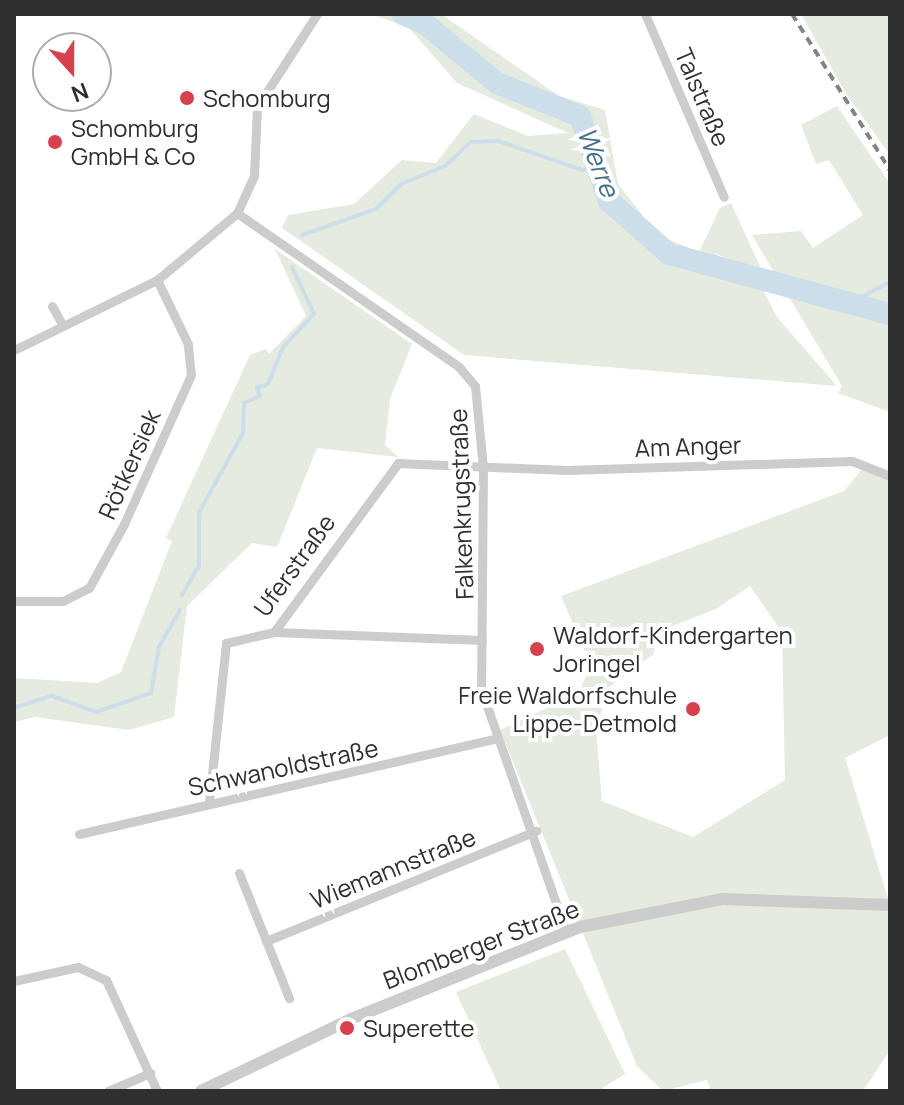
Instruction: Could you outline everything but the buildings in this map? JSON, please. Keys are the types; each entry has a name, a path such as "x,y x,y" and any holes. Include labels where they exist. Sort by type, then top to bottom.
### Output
{"street":[{"path":"14,350 157,280 237,213 252,188 261,97 317,14"},
{"name":"Talstraße","path":"645,14 724,197"},
{"name":"Falkenkrugstraße","path":"237,213 467,374 477,392 483,468 481,689 495,739 536,831 566,932"},
{"name":"Rötkersiek","path":"14,601 63,601 99,578 191,375 188,344 157,280"},
{"path":"52,306 62,324"},
{"name":"Am Anger","path":"483,468 852,461 890,476"},
{"name":"Uferstraße","path":"209,802 226,643 274,632 395,465 483,468"},
{"path":"274,632 482,640"},
{"name":"Schwanoldstraße","path":"79,834 495,739"},
{"name":"Wiemannstraße","path":"266,941 536,831"},
{"path":"239,873 289,998"},
{"name":"Blomberger Straße","path":"201,1091 351,1019 566,932 697,901 890,905"},
{"path":"14,981 78,967 106,980 157,1091"},
{"path":"108,1091 150,1073"}],"shaded area":[{"path":"371,14 441,14 559,96 605,110 618,184 658,235 699,252 720,208 731,203 763,273 714,253 759,282 777,317 837,386 464,355 282,228 288,215 354,204 402,160 436,163 474,114 528,136 568,133 457,83 409,28"},
{"path":"801,14 890,14 890,155 847,95"},
{"path":"837,106 890,184 890,412 838,393 842,386 752,235 801,231 813,248 863,215 829,160 816,164 801,125"},
{"path":"275,249 412,344 390,399 385,445 398,457 317,448 277,547 252,543 187,606 174,717 129,730 35,717 14,722 14,678 97,683 121,672 172,541 166,538 250,355 266,349 269,354 306,316"},
{"path":"863,468 890,480 890,735 845,758 890,905 890,1050 863,1091 711,1091 707,1080 663,1091 637,1066 500,730 578,694 591,666 561,596 844,491","holes":["750,586 782,632 785,780 693,837 602,801 596,730 609,687 654,654 657,632 716,609"]},
{"path":"565,949 625,1074 598,1091 501,1091 456,992"}],"waterway":[{"name":"Werre","path":"403,14 424,23 497,83 580,116 609,201 669,254 890,314"},
{"path":"302,235 376,209 401,184 445,166 471,142 498,141 582,170 596,167"},
{"path":"182,595 199,566 199,513 243,433 244,403 260,396 257,388 268,384 283,347 314,314 292,267"},
{"path":"852,302 890,282"},
{"path":"14,708 52,696 96,712 151,693 159,647 180,610"}],"railway":[{"path":"792,14 890,170"}],"place":[{"name":"Schomburg","path":"187,98"},
{"name":"Schomburg GmbH & Co","path":"55,142"},
{"name":"Waldorf-Kindergarten Joringel","path":"537,649"},
{"name":"Freie Waldorfschule Lippe-Detmold","path":"693,709"},
{"name":"Superette","path":"347,1028"}]}
